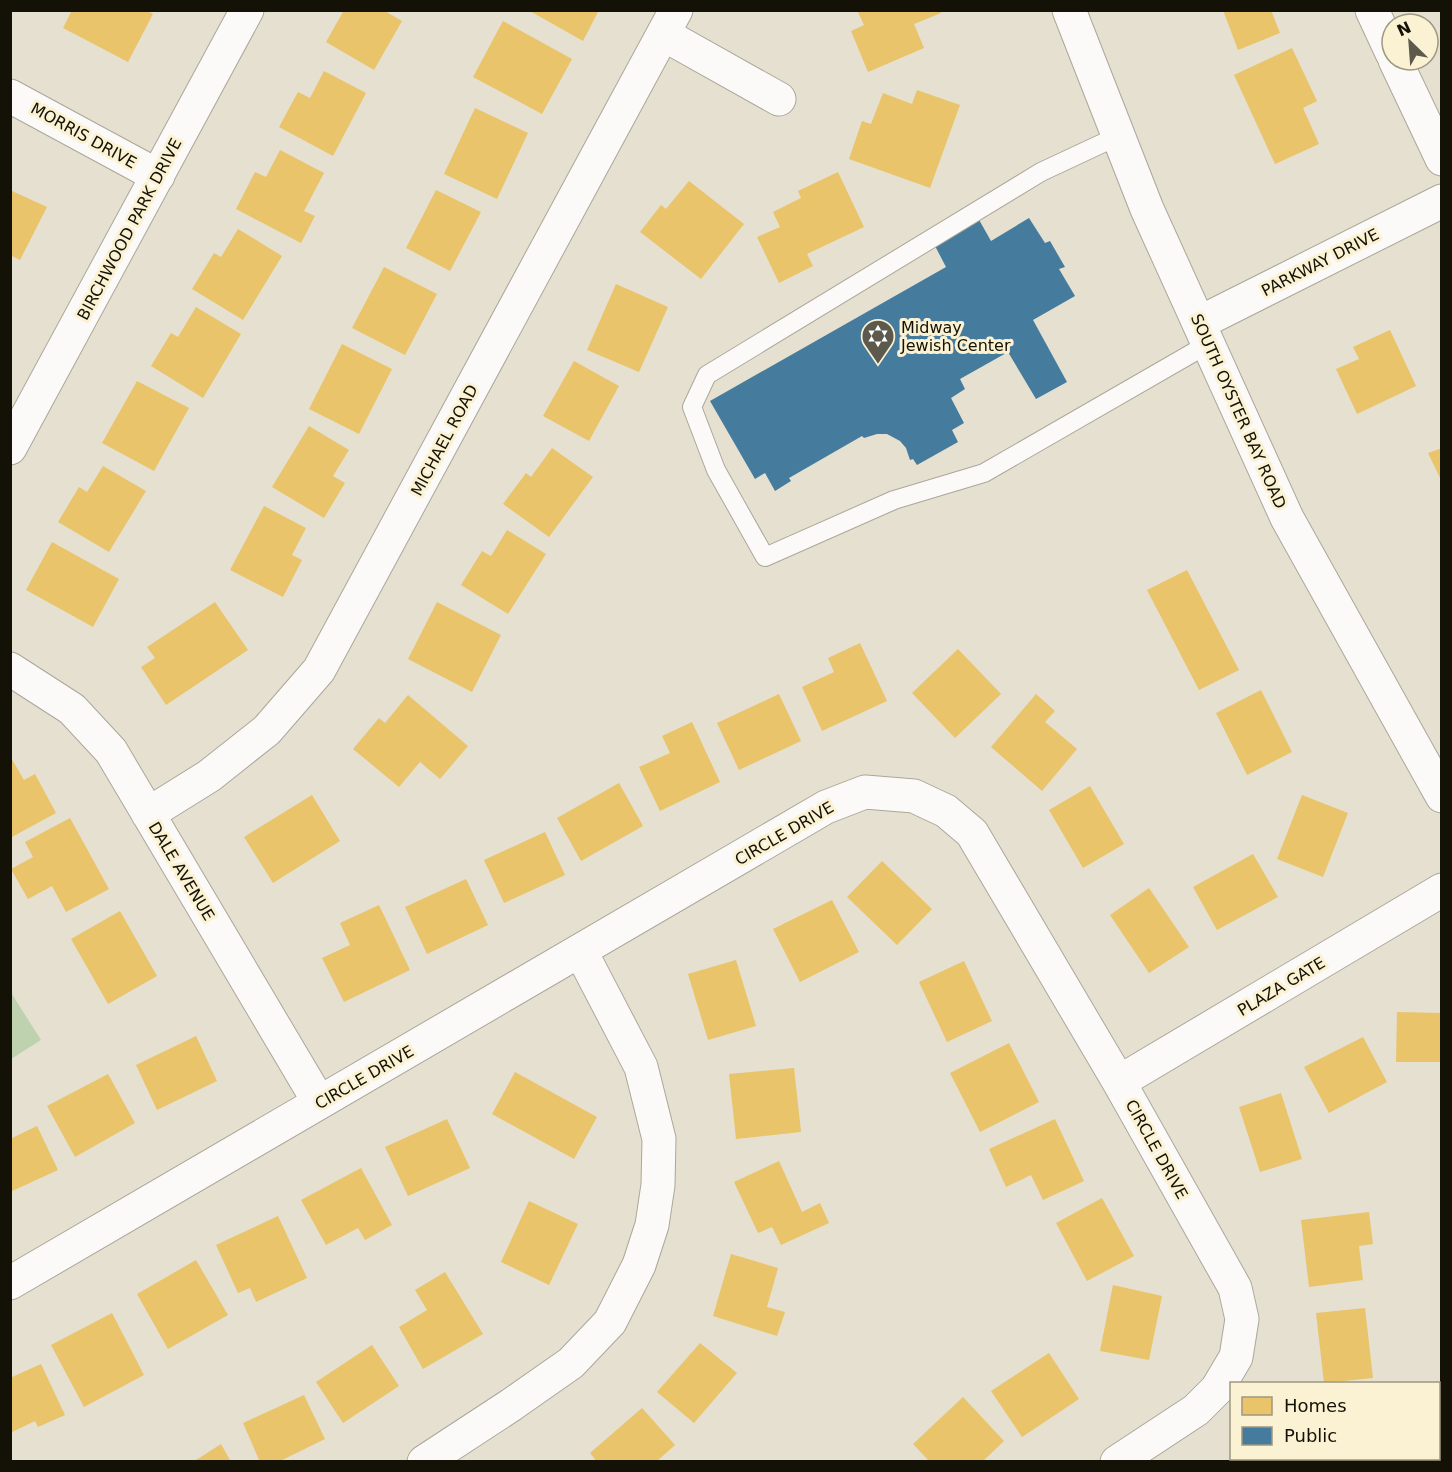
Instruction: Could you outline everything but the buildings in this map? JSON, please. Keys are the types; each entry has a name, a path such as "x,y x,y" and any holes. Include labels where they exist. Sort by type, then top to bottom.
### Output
{"street":[{"name":"BIRCHWOOD PARK DRIVE","path":"10,448 247,10"},
{"name":"SOUTH OYSTER BAY ROAD","path":"1069,10 1147,209 1287,518 1442,796"},
{"path":"1372,10 1380,27"},
{"path":"669,22 779,99"},
{"name":"MICHAEL ROAD","path":"148,814 209,776 267,730 320,670 669,22"},
{"path":"1401,72 1442,159"},
{"name":"MORRIS DRIVE","path":"10,96 158,176"},
{"name":"PARKWAY DRIVE","path":"1203,334 1442,201"},
{"name":"DALE AVENUE","path":"10,669 72,709 111,751 319,1102"},
{"name":"CIRCLE DRIVE","path":"10,1283 826,807 865,792 914,796 946,812 972,833 1119,1082 1235,1288 1242,1319 1236,1357 1217,1389 1196,1410 1117,1461"},
{"name":"PLAZA GATE","path":"1119,1082 1442,891"},
{"path":"424,1461 571,1363 610,1322 639,1265 652,1225 658,1185 659,1139 641,1067 581,952"}],"lane":[{"path":"1118,136 1041,172 707,375 692,407 716,470 765,557 894,500 984,472 1203,334"}],"green space":[{"path":"10,991 41,1040 11,1059 10,1059"}],"place":[{"name":"Midway Jewish Center","path":"878,365"}]}
